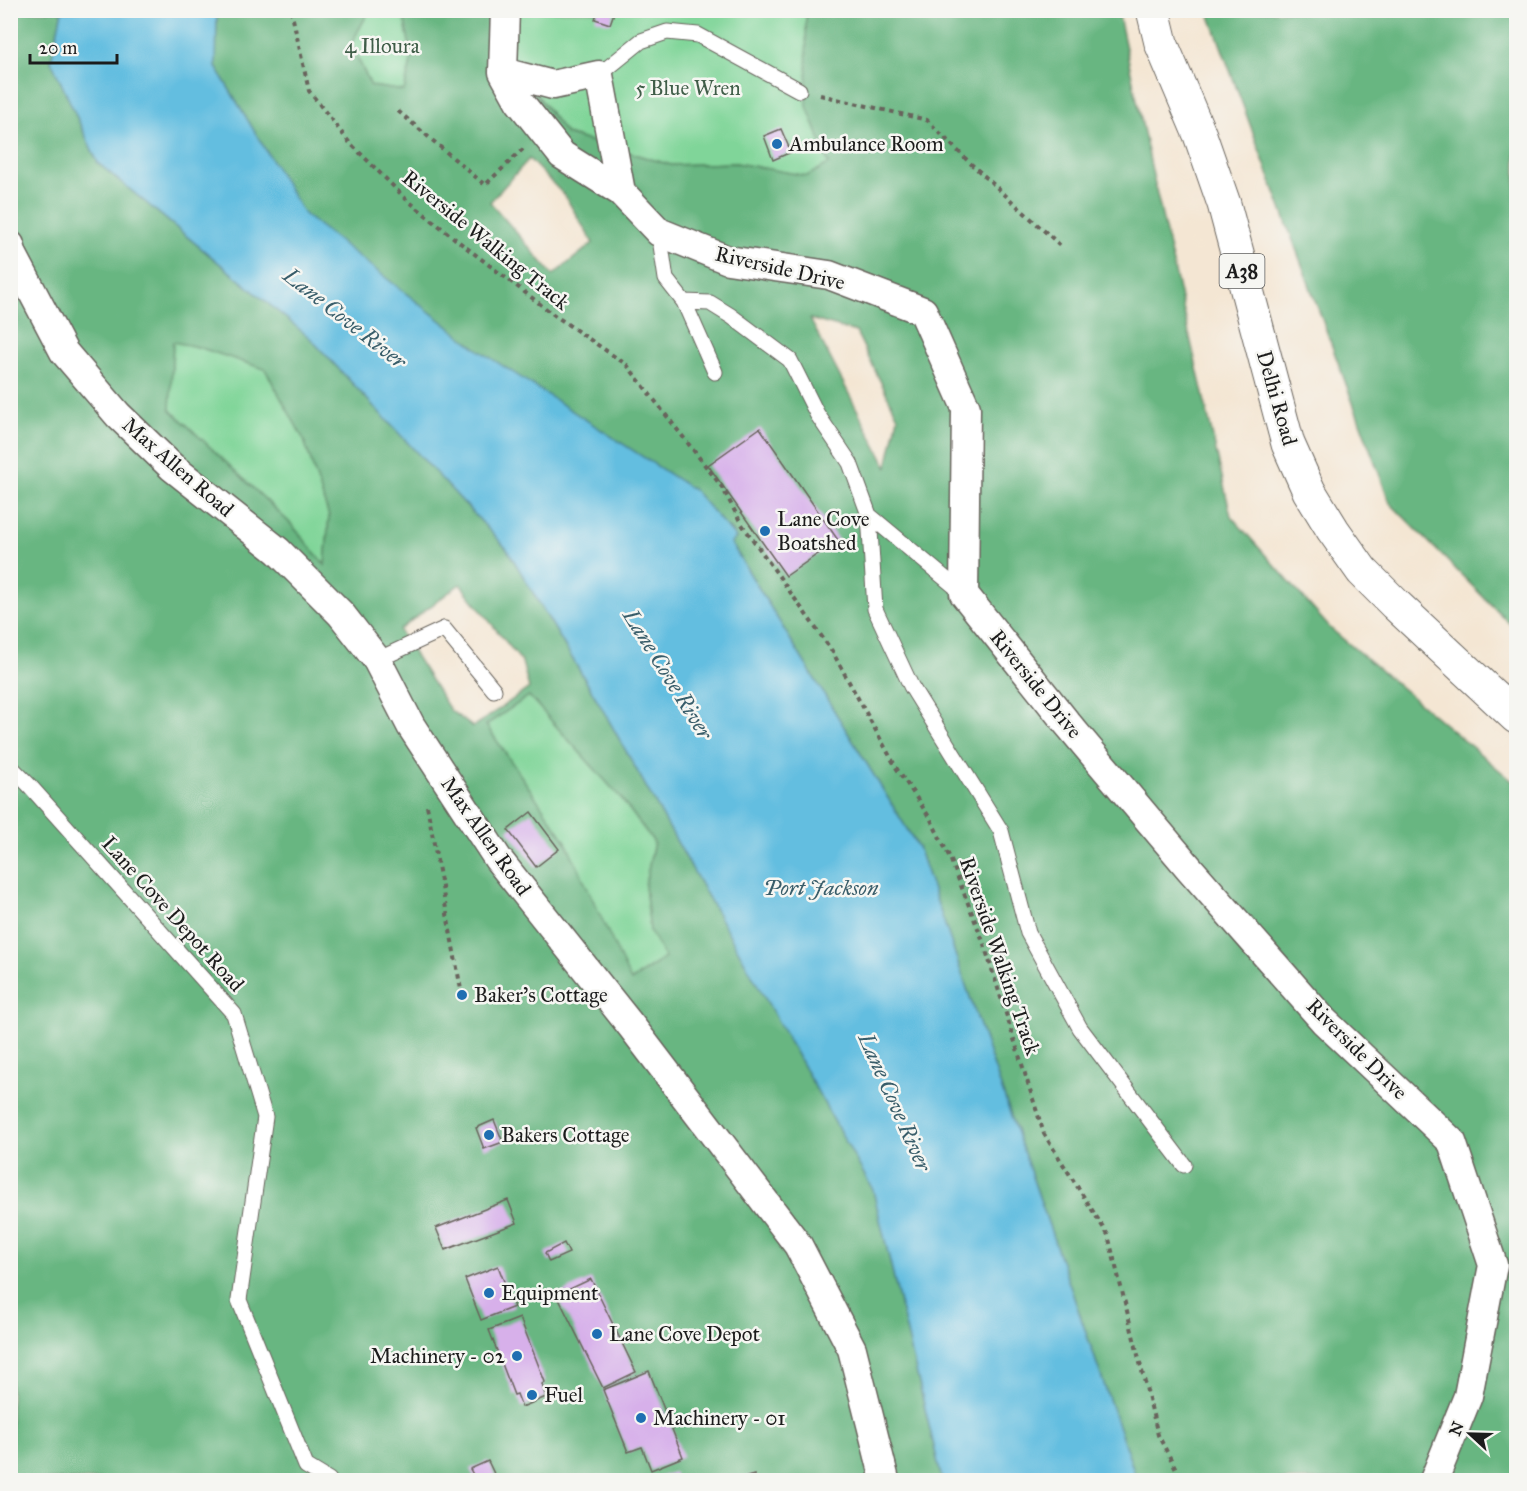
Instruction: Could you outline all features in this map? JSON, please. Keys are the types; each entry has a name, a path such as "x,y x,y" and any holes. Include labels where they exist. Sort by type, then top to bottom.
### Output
{"main road":[{"name":"Delhi Road","path":"1153,10 1161,43 1200,135 1224,204 1288,444 1310,491 1333,530 1362,571 1516,717"}],"street":[{"path":"505,10 503,72 553,85 599,75 621,192"},
{"name":"Riverside Drive","path":"503,72 519,101 562,155 621,192 659,232 728,260 829,275 923,311 966,408 964,594 1066,722 1190,869 1316,1012 1452,1142 1493,1265 1468,1396 1434,1480"},
{"name":"Max Allen Road","path":"10,245 64,352 118,415 172,467 278,550 341,614 377,660 411,726 498,859 632,1027 798,1245 852,1349 885,1480"}],"lane":[{"path":"599,75 641,41 667,32 698,35 799,90"},
{"path":"659,232 666,279 684,302 716,372"},
{"path":"684,302 710,303 790,360 817,414 850,463 869,515 875,609 911,686 1001,831 1028,933 1080,1028 1184,1165"},
{"path":"869,515 964,594"},
{"path":"377,660 410,647 444,629 494,690"},
{"name":"Lane Cove Depot Road","path":"10,766 29,784 234,1014 265,1117 239,1300 306,1466 329,1480"}],"path":[{"name":"Riverside Walking Track","path":"291,10 309,91 349,142 406,199 459,242 557,317 627,365 722,487 741,522 832,651 897,769 930,818 950,858 983,941 1044,1134 1111,1243 1158,1436 1182,1480"},
{"path":"799,90 927,120 1062,248"},
{"path":"398,111 485,185 542,131"},
{"path":"426,800 462,995"}],"green space":[{"path":"10,11 62,11 51,61 98,163 310,338 507,549 599,703 873,1190 942,1480 11,1480","holes":["173,342 198,347 265,369 304,440 329,516 325,565 292,525 170,409","460,584 522,662 529,688 473,727 450,710 399,630","529,696 620,797 654,842 645,885 650,931 665,958 631,981 565,840 486,725"]},
{"path":"217,11 369,11 351,44 371,86 404,91 412,58 403,11 509,11 494,37 566,134 671,165 736,163 807,176 829,164 807,106 806,11 1118,11 1157,194 1231,516 1330,628 1516,784 1516,1480 1137,1480 918,847 731,543 736,538 731,530 480,351 303,214 216,67","holes":["529,159 565,196 593,243 553,275 490,202","810,319 856,332 898,417 887,467"]},
{"name":"4 Illoura","path":"369,11 403,11 412,58 404,91 371,86 351,44"},
{"name":"5 Blue Wren","path":"509,11 806,11 808,106 829,164 807,176 736,163 671,165 566,134 494,37"},
{"path":"1208,11 1516,11 1516,630 1390,503"},
{"path":"173,341 265,369 304,440 329,516 325,566 292,525 170,409"},
{"path":"529,696 620,797 654,842 645,885 650,931 665,958 630,981 565,840 486,725"}],"water":[{"name":"Port Jackson","path":"62,11 217,11 216,67 304,214 480,351 694,490 736,538 731,543 918,847 1137,1480 942,1480 873,1190 599,703 507,549 310,338 98,163 51,61"}],"building":[{"path":"598,10 615,10 610,24 595,19"},
{"name":"Ambulance Room","path":"781,129 791,152 773,160 764,136"},
{"path":"760,428 838,540 786,576 708,465"},
{"path":"531,812 559,849 536,867 508,830"},
{"name":"Bakers Cottage","path":"494,1120 503,1142 484,1149 476,1128"},
{"path":"508,1200 517,1223 445,1250 436,1228"},
{"path":"564,1243 569,1253 549,1262 545,1253"},
{"name":"Equipment","path":"498,1266 514,1307 481,1320 465,1279"},
{"name":"Lane Cove Depot","path":"591,1279 636,1372 603,1388 557,1295"},
{"name":"Machinery - 02","path":"520,1318 545,1382 542,1384 546,1397 522,1407 517,1394 514,1395 489,1330"},
{"name":"Machinery - 01","path":"649,1371 683,1457 651,1470 642,1447 628,1452 603,1390"},
{"path":"488,1461 497,1480 476,1480 470,1469"},
{"path":"674,1472 677,1480 652,1480"},
{"path":"754,1475 755,1480 737,1480"}],"place":[{"name":"Ambulance Room","path":"777,144"},
{"name":"Lane Cove Boatshed","path":"765,531"},
{"name":"Baker's Cottage","path":"462,995"},
{"name":"Bakers Cottage","path":"489,1135"},
{"name":"Equipment","path":"489,1293"},
{"name":"Lane Cove Depot","path":"597,1334"},
{"name":"Machinery - 02","path":"517,1356"},
{"name":"Fuel","path":"532,1395"},
{"name":"Machinery - 01","path":"641,1418"}],"water label":[{"name":"Lane Cove River","path":"345,318"},
{"name":"Lane Cove River","path":"668,674"},
{"name":"Lane Cove River","path":"895,1102"}]}
